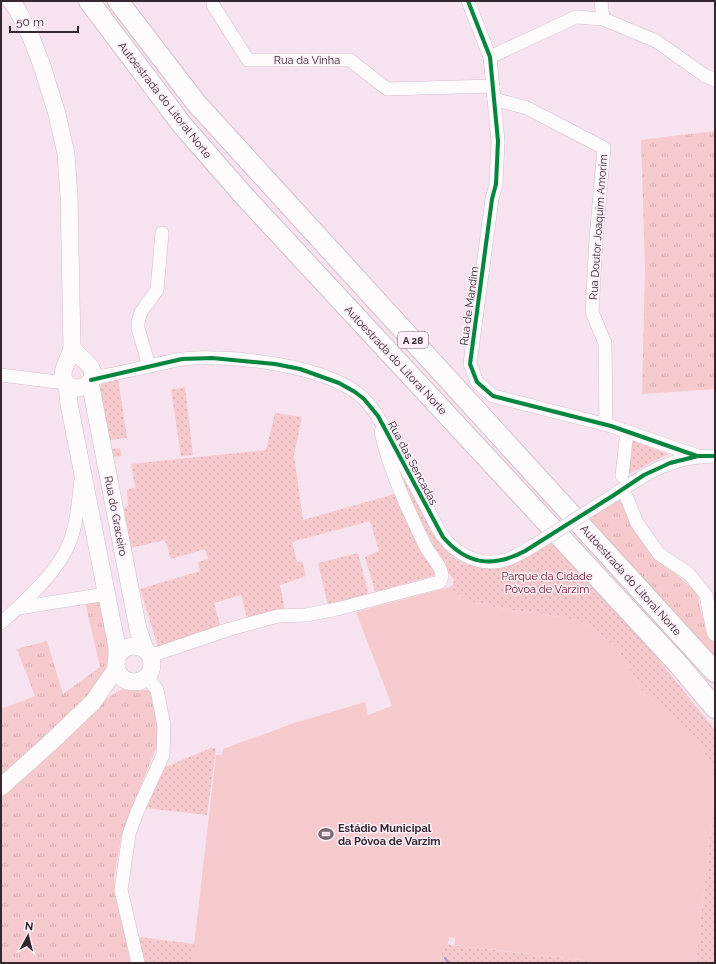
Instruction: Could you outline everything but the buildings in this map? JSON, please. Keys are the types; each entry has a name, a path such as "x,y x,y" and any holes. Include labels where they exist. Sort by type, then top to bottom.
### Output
{"highway":[{"name":"Autoestrada do Litoral Norte","path":"89,1 183,126 245,198 679,665 715,708"},
{"name":"Autoestrada do Litoral Norte","path":"118,1 197,104 715,672"}],"main road":[{"path":"14,5 31,37 42,66 57,114 66,154 78,375 68,400 106,594 118,647 117,663 122,678 139,679"},
{"name":"Rua do Graceiro","path":"78,375 99,425 138,629 147,653"},
{"path":"74,431 82,437 88,438 94,434 99,425"},
{"path":"1,787 49,744 92,702 117,663 124,648 129,646 140,647 147,653 152,667 139,679 92,702"}],"street":[{"name":"Rua de Mandim","path":"468,1 490,57 498,141 496,184 492,199 470,364 477,382 493,396 606,424 698,456"},
{"path":"601,1 604,19"},
{"name":"Rua da Vinha","path":"213,5 248,60 350,60 387,89 493,86"},
{"path":"490,57 576,17 604,19 656,41 704,75 715,80"},
{"name":"Rua Doutor Joaquim Amorim","path":"494,100 527,108 604,148 596,239 592,312 605,343 606,424"},
{"path":"149,366 140,336 138,322 141,312 157,290 162,233"},
{"name":"Rua das Sencadas","path":"1,375 78,375 149,366 182,360 212,358 254,361 292,367 323,376 346,386 364,399 378,416 443,537 454,548 468,557 485,562 501,561 514,556 620,496 644,475 670,463 698,456"},
{"path":"147,653 278,616 306,615 337,609 440,582 442,572 427,548 392,470 385,449 378,416"},
{"path":"622,476 627,431"},
{"path":"698,456 715,456"},
{"path":"1,623 18,608 53,570 68,546 76,518 82,471"},
{"path":"620,496 659,554 689,574 706,595 713,632 715,635"},
{"path":"18,608 106,594"},
{"path":"138,963 121,890 129,834 137,812 163,755 164,726 158,690 139,679"}],"green space":[{"path":"715,131 715,389 642,394 645,268 641,140"},
{"path":"118,378 127,438 110,440 112,449 120,448 122,456 113,457 99,388 103,381"},
{"path":"185,387 193,455 181,456 171,390"},
{"path":"275,413 302,417 294,455 303,520 398,493 436,575 375,592 365,557 379,551 370,521 292,542 297,562 302,561 306,576 280,585 285,610 247,618 241,595 214,603 221,628 158,647 140,589 200,571 198,562 208,559 205,549 171,559 165,540 130,548 123,508 128,506 127,490 135,487 131,464 266,450"},
{"path":"629,439 668,454 625,476"},
{"name":"Parque da Cidade Póvoa de Varzim","path":"393,453 430,526 443,546 455,559 482,568 519,561 554,542 639,635 715,730 715,774 698,741 641,689 618,649 597,631 578,620 494,607 465,600 450,587 453,585 454,580 441,564 411,504"},
{"path":"621,494 658,560 697,593 702,616 715,642 715,672 588,519"},
{"path":"358,553 369,595 328,605 318,563"},
{"path":"450,587 465,600 494,607 578,620 597,631 618,649 641,689 698,741 715,774 715,808 713,812 696,963 606,963 455,945 455,938 449,937 448,944 443,944 441,963 192,963 216,755 222,755 223,749 294,723 365,702 368,715 392,706 356,612"},
{"path":"104,600 112,650 108,669 100,687 1,776 1,709 35,696 17,649 47,641 63,694 100,667 85,602"},
{"path":"124,688 148,690 152,694 158,730 157,746 121,839 114,877 115,894 131,963 1,963 1,793 96,706"},
{"path":"211,748 216,748 207,815 145,808 161,771 165,767"},
{"path":"715,808 715,963 696,963 713,812"},
{"path":"139,937 195,944 192,963 145,963"},
{"path":"443,944 606,963 441,963"}],"waterway":[{"path":"445,958 449,963"}],"cycle path":[{"path":"468,1 490,57 498,141 496,184 492,199 470,364 477,382 493,396 611,426 697,456"},
{"path":"91,380 182,359 212,358 275,364 300,369 339,383 364,399 378,416 443,537 461,553 481,561 502,560 525,551 644,475 670,463 698,456 715,456"}],"place":[{"name":"Estádio Municipal da Póvoa de Varzim","path":"326,834"}]}
